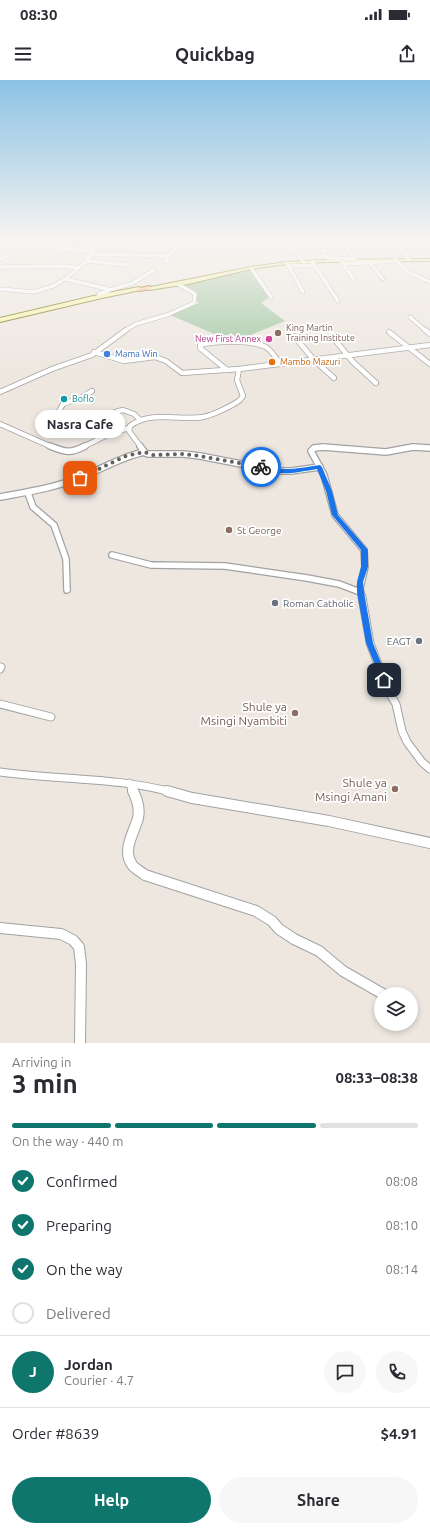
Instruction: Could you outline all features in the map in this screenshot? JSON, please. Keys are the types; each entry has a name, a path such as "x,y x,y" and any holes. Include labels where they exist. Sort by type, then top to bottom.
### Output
{"main road":[{"path":"0,320 98,296 171,285"}],"street":[{"path":"0,289 37,292 55,285"},
{"path":"93,285 109,290"},
{"path":"98,296 99,294 109,290 128,285"},
{"path":"0,392 52,369 92,355 94,352 113,340 123,330 136,324 167,315 194,303 195,294 180,285"},
{"path":"263,285 271,297"},
{"path":"299,285 303,292"},
{"path":"327,285 338,301"},
{"path":"410,317 430,334"},
{"path":"389,332 430,364"},
{"path":"294,336 314,360 334,378"},
{"path":"335,340 347,355 376,382"},
{"path":"227,370 200,348 200,344 230,342 262,346 269,351 280,364"},
{"path":"94,352 124,361 155,357 166,360 182,373 239,369 430,345"},
{"path":"0,424 65,452 75,451 111,433 129,428 132,424 140,420 164,417 202,417 240,401 243,396 237,380 239,369"},
{"path":"92,391 78,400 63,404 59,411 76,418 99,418 117,410 126,410 131,412 140,420"},
{"path":"129,428 131,434 144,452"},
{"path":"430,448 412,447 386,452 334,447 314,448 312,450 312,454 320,467 329,491 335,515 364,550 365,567 360,582 360,592 370,643 388,691 396,704 402,731 414,753 430,769"},
{"path":"0,497 28,493 80,478 126,456 144,452 153,455 183,454 200,456 277,471 291,472 320,467"},
{"path":"28,493 33,508 54,525 66,559 67,590"},
{"path":"112,555 151,565 164,566 196,564 292,576 339,584 360,592"},
{"path":"0,704 51,717"},
{"path":"0,772 36,777 145,785 192,798 329,821 430,843"},
{"path":"129,783 137,799 138,809 138,817 131,837 128,852 132,865 145,875 256,911 272,921 294,939 318,951 343,971 374,989"},
{"path":"0,928 61,934 73,940 79,947 81,964 80,1043"}],"green space":[{"path":"185,285 262,285 271,296 261,303 285,321 233,342 170,315 199,303"}],"way so far":[{"path":"80,478 126,456 144,452 145,454 153,455 183,454 200,456 261,467"}],"place":[{"name":"King Martin Training Institute","path":"278,333"},
{"name":"New First Annex","path":"269,339"},
{"name":"Mama Win","path":"107,354"},
{"name":"Mambo Mazuri","path":"272,362"},
{"name":"Boflo","path":"64,399"},
{"name":"Nasra Cafe","path":"80,478"},
{"name":"St George","path":"229,530"},
{"name":"Roman Catholic","path":"275,603"},
{"name":"EAGT","path":"419,641"},
{"name":"Shule ya Msingi Nyambiti","path":"295,713"},
{"name":"Shule ya Msingi Amani","path":"395,789"}],"route":[{"path":"261,467 277,471 291,472 320,467 324,475 335,515 364,550 365,567 360,582 360,592 365,613 366,630 384,680"}]}
